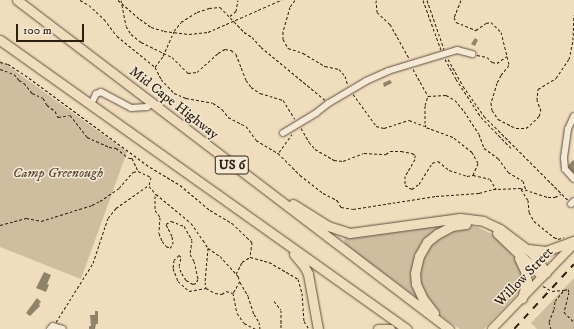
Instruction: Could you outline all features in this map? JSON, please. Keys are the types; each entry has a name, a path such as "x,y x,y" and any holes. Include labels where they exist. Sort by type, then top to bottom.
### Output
{"highway":[{"name":"Mid Cape Highway","path":"17,0 234,167 448,328"},
{"name":"US 6","path":"0,40 407,329"},
{"path":"234,167 311,216 339,231 356,233 454,219 471,218 495,226 527,249 538,259 542,277"},
{"path":"448,328 426,303 416,284 417,261 428,242 447,228 470,224 481,226 495,232 542,277"},
{"path":"282,241 298,258 306,270 318,329"},
{"path":"527,249 546,251 572,241"},
{"path":"514,249 527,276 522,298"},
{"path":"378,329 390,329"}],"main road":[{"name":"Willow Street","path":"492,329 542,277 572,241"}],"lane":[{"path":"283,133 351,90 388,71 410,63 457,50 472,54"},
{"path":"91,104 96,94 101,92 130,108 147,107 152,103"},
{"path":"574,116 568,129 564,158 565,169 574,179"},
{"path":"52,328 62,329"}],"path":[{"path":"80,0 89,5 104,19 117,36 155,67 161,79 174,93 186,98 213,103 222,109 228,117 246,126 256,140 278,153 300,175 324,193 337,200 341,207 347,209 496,189 520,188 548,197 555,197 561,194"},
{"path":"118,0 151,27 173,33 198,34 233,22 281,0"},
{"path":"121,0 126,26 131,34 164,54 172,57 188,73 197,72 218,52 225,49 231,50 236,54 246,80 252,87 260,93 283,100 309,142 315,148 334,160 343,161 364,153 386,154 390,151 401,151 415,155 415,159 405,176 405,185 412,189 419,184 432,163 438,161 444,167 455,172 467,176 473,174 490,179 496,189"},
{"path":"229,17 236,11 238,0"},
{"path":"295,0 290,7 283,31 283,39 288,48 302,53 325,66 339,69 345,76 346,84 376,126 384,128 409,120 445,134 468,146 477,157 478,163 473,174"},
{"path":"376,0 377,12 390,24 428,96 425,104 426,127"},
{"path":"423,0 456,79 481,117 511,148"},
{"path":"427,0 444,53 462,86 484,116 561,194 573,202"},
{"path":"461,0 454,17 456,22 476,30 486,23 491,22 501,32 509,65 497,83 491,103 492,110 502,122 516,128 526,128 541,111 537,100 538,89 556,78 568,59 573,40 574,15"},
{"path":"155,67 164,54 173,33 188,16 209,8 220,8 233,22 329,103"},
{"path":"472,54 487,57 492,62 497,64 507,56"},
{"path":"0,62 8,64 25,75 150,168 180,185 202,204 232,224 252,242 250,257"},
{"path":"0,69 14,74 32,93 43,98 47,105 55,111 58,117 70,115 78,122 83,133 88,137 109,147 116,148 129,158 132,158 138,171 151,177 149,186 116,208 108,218 93,263 52,328"},
{"path":"428,96 433,94 446,95 456,100 479,134 484,148 498,158 508,172 523,181 526,190"},
{"path":"278,153 298,124"},
{"path":"0,225 26,218 40,221 92,205 118,188 133,172 138,171"},
{"path":"149,186 156,194 191,223 208,248 220,256 236,274 248,296 254,314 259,322 260,329"},
{"path":"520,188 528,200 529,212 534,221 554,237 572,241"},
{"path":"156,194 155,210 160,217 159,233 162,241 166,246 170,248 172,247 173,241 166,224 171,221 184,226 192,240 190,254 194,261 198,279 193,284 186,280 181,272 181,257 179,255 174,260 173,268 178,282 189,291 206,288 215,293 222,294 226,291 234,293"},
{"path":"206,288 205,282 208,248"},
{"path":"236,274 242,262 250,257 281,267 298,279 302,293 304,321 308,329"},
{"path":"542,277 552,291 568,289 570,292 564,312 574,322"},
{"path":"240,281 234,293 238,318 256,329"},
{"path":"551,329 549,322 554,309 555,301 564,290"},
{"path":"274,300 281,310 281,329"}],"green space":[{"name":"Camp Greenough","path":"0,60 127,152 81,279 0,247"},
{"path":"459,220 473,221 483,223 497,229 535,258 540,269 495,229 477,222 452,223 434,233 417,253 413,271 413,283 417,294 416,297 346,245 344,241 346,235 366,235"},
{"path":"465,226 477,227 496,236 520,265 524,279 519,292 484,329 460,329 438,314 432,307 419,282 419,267 426,249 439,235"},
{"path":"574,278 574,329 537,329 531,323"}],"building":[{"path":"475,38 478,40 475,46 471,44"},
{"path":"390,80 392,83 384,87 383,83"},
{"path":"573,160 574,161 574,173 567,167"},
{"path":"44,272 51,275 47,284 49,285 46,292 36,288"},
{"path":"37,298 41,302 39,304 40,306 30,316 26,313"},
{"path":"95,311 98,311 98,324 96,324 95,329 89,329 89,326 91,326 90,315 95,315"}],"railway":[{"path":"514,329 574,264"}]}
